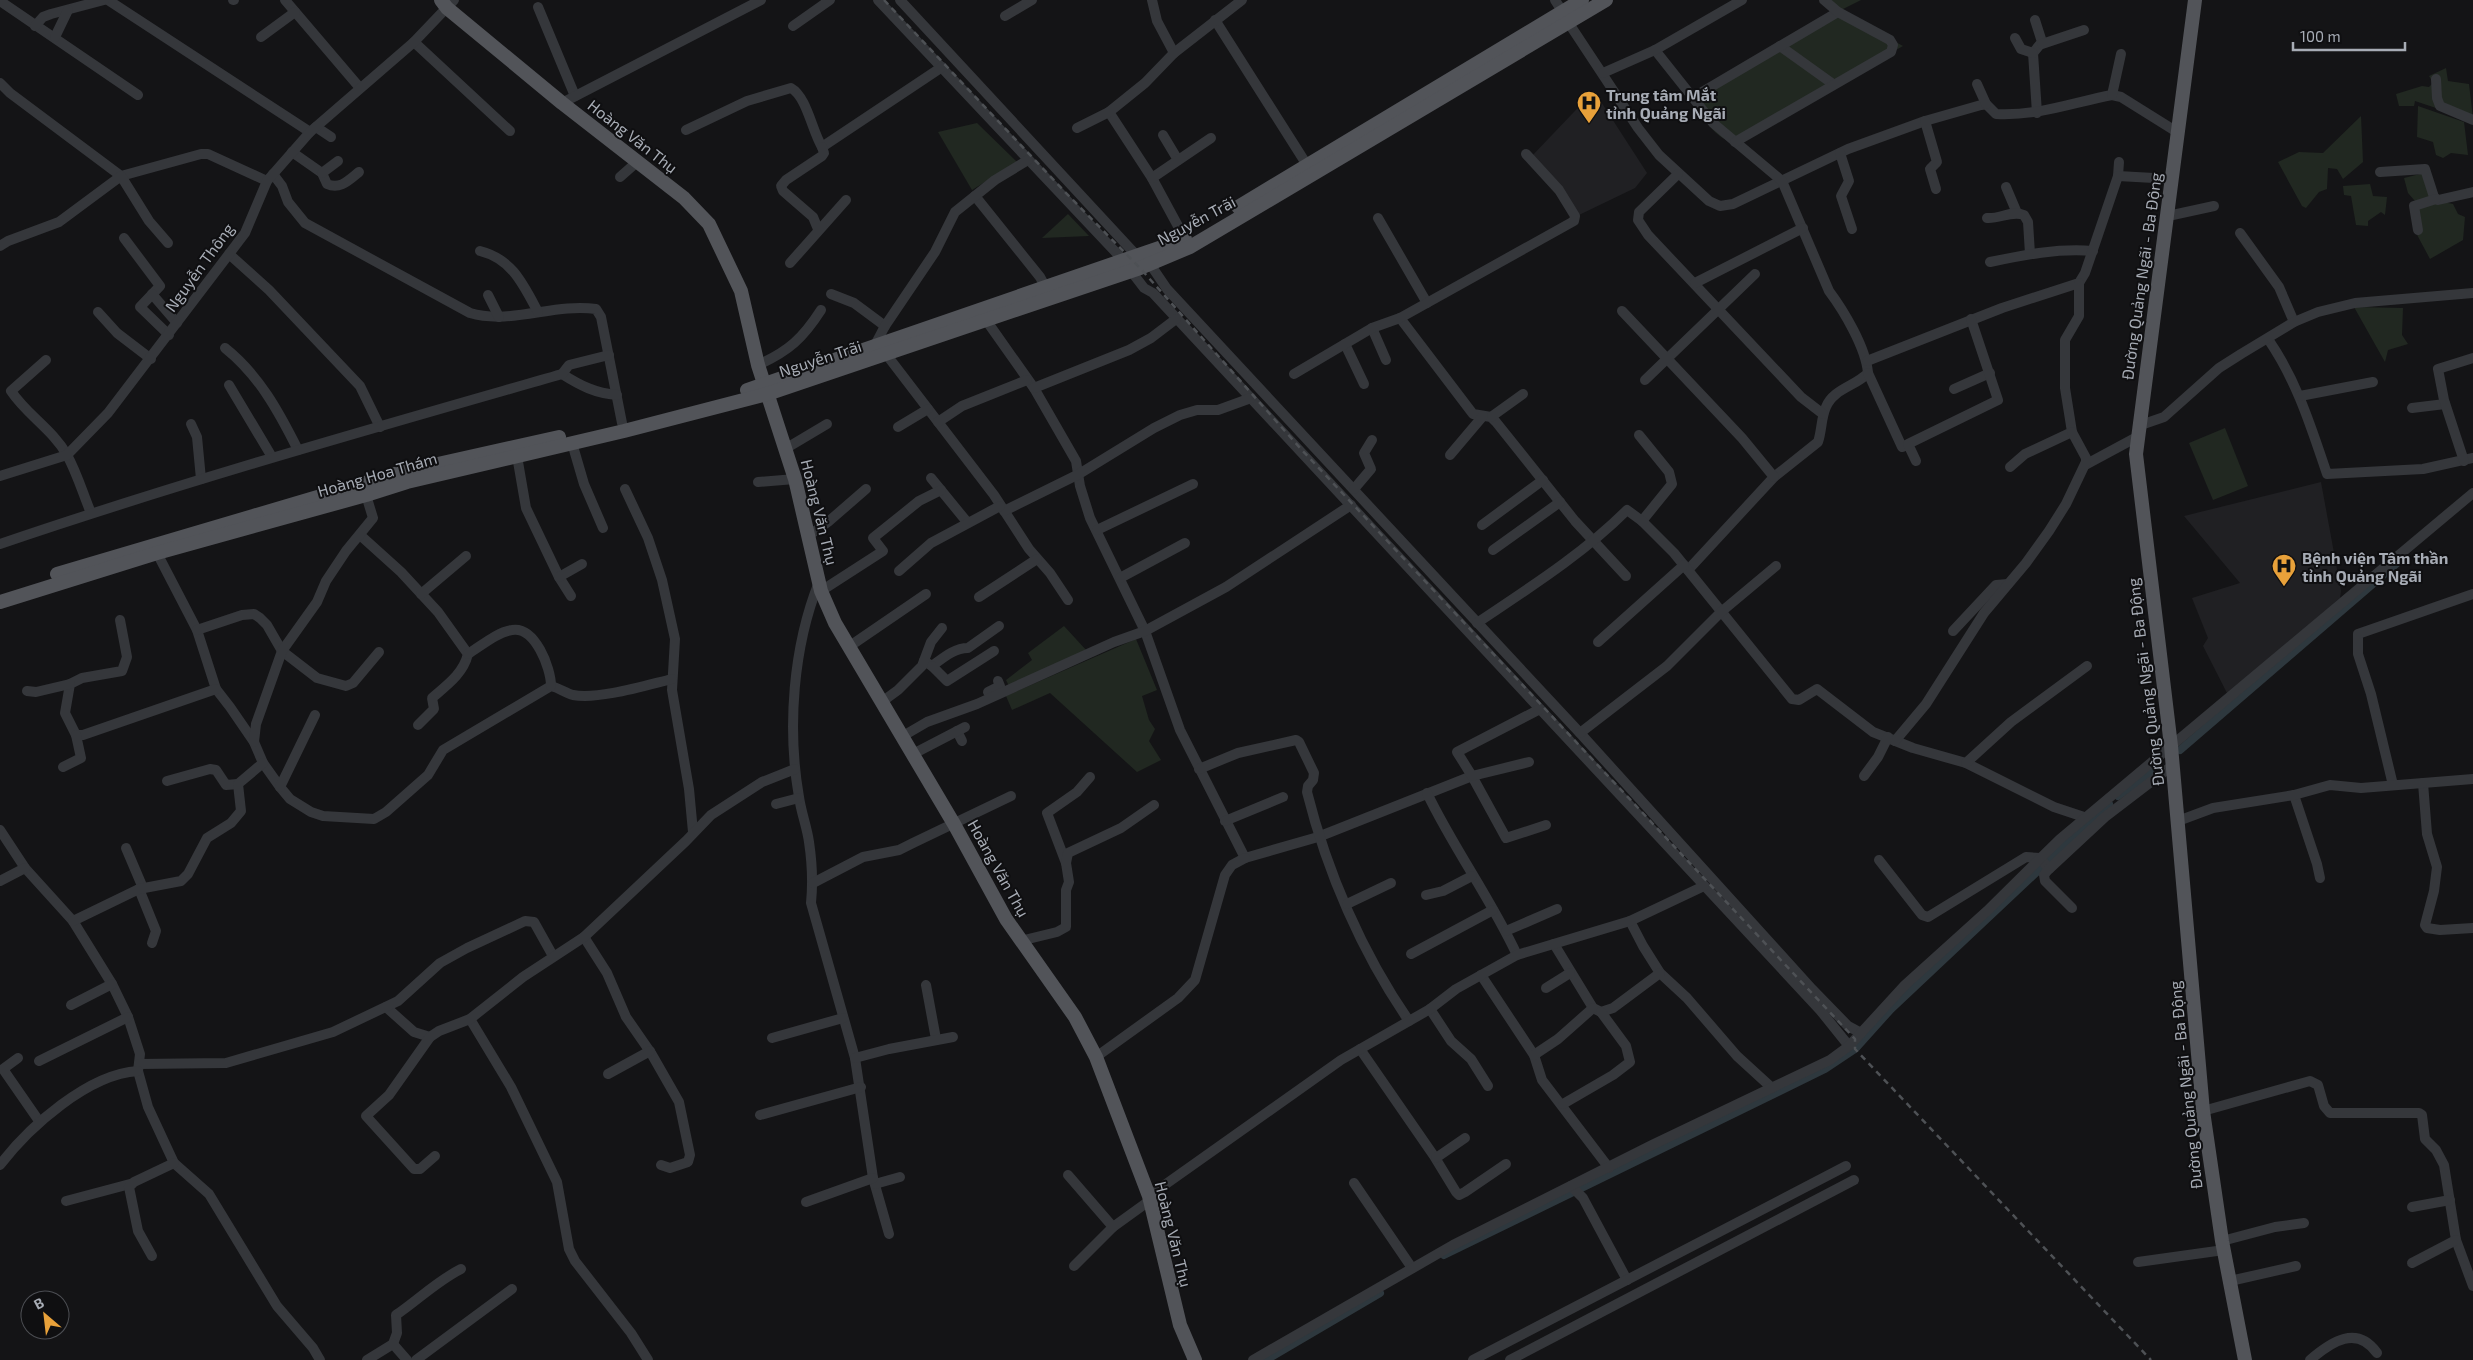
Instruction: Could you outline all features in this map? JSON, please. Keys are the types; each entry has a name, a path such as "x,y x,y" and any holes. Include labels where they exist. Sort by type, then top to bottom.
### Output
{"main road":[{"name":"Nguyễn Trãi","path":"766,389 886,354 917,337 1046,288 1128,266 1150,264 1190,247 1582,0"},
{"name":"Nguyễn Trãi","path":"1562,11 1606,0"},
{"name":"Đường Quảng Ngãi - Ba Động","path":"2195,0 2168,216 2137,432 2136,454 2173,765 2203,1111 2223,1246 2245,1360"},
{"name":"Hoàng Văn Thụ","path":"447,3 562,103 684,198 708,224 741,291 758,365 795,479 820,586 835,622 883,701 1020,941 1075,1016 1096,1057 1149,1198 1180,1325 1195,1360"},
{"name":"Nguyễn Trãi","path":"766,389 875,345 986,320 1128,266 1137,256 1185,239 1307,165 1357,141"},
{"name":"Hoàng Hoa Thám","path":"0,592 155,549 366,495 406,482 572,443 623,427 766,389"},
{"name":"Hoàng Hoa Thám","path":"0,602 155,549 402,472 623,427"}],"street":[{"path":"35,26 43,17 104,0"},
{"path":"108,0 313,130 331,137"},
{"path":"285,0 360,88"},
{"path":"562,103 760,0"},
{"path":"793,26 830,0"},
{"path":"878,0 1128,266 1144,288 1153,293 1820,1010 1849,1046"},
{"path":"900,0 1137,256"},
{"path":"1005,16 1032,0"},
{"path":"1152,0 1157,21 1174,52"},
{"path":"1077,128 1109,112 1145,83 1174,52 1242,0"},
{"path":"1603,73 1655,50 1742,0"},
{"path":"1735,142 1892,49 1890,40 1838,12 1824,0"},
{"path":"0,1 138,95"},
{"name":"Nguyễn Thông","path":"0,476 67,454 108,414 245,233 270,177 313,130 414,42 447,3"},
{"path":"538,7 575,96"},
{"path":"55,37 68,10"},
{"path":"1562,11 1638,128 1660,156 1709,201 1720,206 1733,204 1840,153 1925,121 1986,104"},
{"path":"261,37 294,12"},
{"path":"1692,98 1838,12"},
{"path":"1215,20 1307,165"},
{"path":"2036,20 2042,44"},
{"path":"2038,113 2033,53 2042,44 2084,30"},
{"path":"2016,38 2021,49 2033,53"},
{"path":"414,42 510,131"},
{"path":"1780,46 1833,84"},
{"path":"1655,50 1713,123 1782,181 1829,291 1838,304 1867,361 1868,373 1902,447 1996,402 1998,399 1971,319"},
{"path":"2112,95 2121,54"},
{"path":"822,147 942,67"},
{"path":"2436,79 2437,98 2440,106 2473,120"},
{"path":"0,83 10,93 121,176 149,221 168,243"},
{"path":"1977,84 1986,104 1996,114 2038,113 2112,95 2121,97 2177,132"},
{"path":"686,130 747,101 791,88 797,93 804,106 824,154 786,180 781,186 787,195 813,217 818,229"},
{"path":"1109,112 1152,178 1185,239"},
{"path":"1925,121 1931,146 1937,159 1937,162 1930,169 1936,189"},
{"path":"1163,136 1178,160"},
{"path":"1152,178 1211,138"},
{"path":"292,152 322,173 327,184 333,186 339,186 359,172"},
{"path":"1840,153 1849,181 1841,196 1852,228"},
{"path":"0,246 8,240 59,222 121,176 201,154 208,154 270,177 282,186 288,202 305,223 470,313 492,318 553,309 596,309 601,317 623,427"},
{"path":"1294,374 1372,328 1400,318 1572,223 1576,219 1559,190 1526,154"},
{"path":"875,345 885,326 935,252 955,212 995,180 1028,160"},
{"path":"322,173 338,161"},
{"path":"620,177 637,162"},
{"path":"1864,776 1892,739 1926,704 1984,613 2049,531 2066,504 2085,465 2086,458 2072,432 2065,388 2065,340 2079,316 2079,283 2093,251 2118,176 2119,162"},
{"path":"2380,172 2425,170 2436,199"},
{"path":"1678,174 1645,204 1639,212 1638,220 1648,235 1720,309 1801,397 1823,414"},
{"path":"2118,176 2172,179"},
{"path":"2006,187 2017,213 2027,218 2030,254"},
{"path":"2418,230 2414,206 2436,199 2473,192"},
{"path":"976,196 1040,277 1046,288"},
{"path":"790,263 808,245 818,229 846,200"},
{"path":"2168,216 2214,206"},
{"path":"1987,218 1996,219 2017,213"},
{"path":"1378,218 1427,303"},
{"path":"1695,283 1803,228"},
{"path":"2240,233 2279,287 2294,322"},
{"path":"124,238 160,286 140,307 168,335"},
{"path":"1990,262 2030,254 2076,249 2093,251"},
{"path":"480,251 494,254 518,275 538,312"},
{"path":"229,254 269,290 360,386 380,427"},
{"path":"1150,264 1167,289 1580,733 1812,989 1848,1026 1860,1033"},
{"path":"1645,380 1755,274"},
{"path":"1867,361 1971,319 2079,283"},
{"path":"2085,465 2164,417 2219,368 2268,340 2294,322 2318,312 2355,303 2473,293"},
{"path":"152,294 178,323"},
{"path":"831,294 854,302 885,326"},
{"path":"488,295 499,317"},
{"path":"758,365 794,345 808,329 820,310"},
{"path":"1622,311 1666,360 1742,438 1774,476"},
{"path":"98,312 117,333 151,359"},
{"path":"1400,318 1473,414 1487,416 1626,576"},
{"path":"938,422 962,406 1129,350 1151,338 1176,319"},
{"path":"986,320 1030,384 1076,461 1088,510 1145,632 1180,730 1245,858"},
{"path":"1372,328 1386,360"},
{"path":"2268,340 2282,360 2300,396 2327,474 2423,469 2469,459 2445,404 2438,369 2473,358"},
{"path":"1346,344 1364,384"},
{"path":"225,348 235,356 266,391 298,450"},
{"path":"886,354 994,495 1037,559 1068,600"},
{"path":"0,544 91,513 272,457 562,374 569,365 608,355"},
{"path":"46,360 11,391 22,407 47,428 67,454 91,513"},
{"path":"1598,642 1686,568 1774,476 1818,442 1823,414 1834,395 1861,380 1868,373"},
{"path":"1954,389 1990,373"},
{"path":"562,374 591,390 617,395"},
{"path":"2300,396 2373,382"},
{"path":"229,385 272,457"},
{"path":"1450,455 1487,416 1523,394"},
{"path":"899,571 931,543 967,522 1002,509 1078,474 1154,428 1180,415 1197,410 1218,410 1251,398"},
{"path":"2412,408 2445,404"},
{"path":"898,427 928,409"},
{"path":"191,424 197,437 201,479"},
{"path":"785,449 827,424"},
{"path":"2010,467 2025,454 2072,432"},
{"path":"1639,436 1669,472 1672,484 1642,520"},
{"path":"1354,489 1371,469 1364,453 1372,440"},
{"path":"572,443 584,484 603,528"},
{"path":"1907,445 1916,461"},
{"path":"517,456 526,508 559,577 571,596"},
{"path":"931,478 967,522"},
{"path":"758,482 795,479"},
{"path":"1482,525 1543,480"},
{"path":"1097,530 1192,484"},
{"path":"625,489 648,538 662,580 675,639 672,690 689,789 693,832"},
{"path":"808,536 828,522 866,489"},
{"path":"889,1234 874,1181 861,1086 811,903 813,882 809,842 799,798 795,769 794,695 796,668 811,603 820,586 883,551 873,538 918,501 941,490"},
{"path":"2072,908 2045,881 2045,864 2084,817 2473,493"},
{"path":"254,742 256,724 282,651 317,602 326,581 346,551 373,518 366,495"},
{"path":"1493,550 1560,502"},
{"path":"903,736 927,722 977,704 1114,642 1145,632 1226,587 1351,505"},
{"path":"1477,623 1532,587 1593,540 1627,510 1642,520 1686,568 1792,699 1799,700 1817,689 1873,732 1966,763 2054,807 2084,817"},
{"path":"360,535 438,612 468,654 466,665 455,679 432,698 434,709 418,725"},
{"path":"1120,578 1184,543"},
{"path":"155,549 197,630 216,689 254,742 263,763 290,800 311,812 323,816 374,819 386,812 428,775 443,750 552,686"},
{"path":"421,594 466,556"},
{"path":"979,597 1037,559"},
{"path":"559,577 582,564"},
{"path":"1580,733 1667,666 1721,612 1776,566"},
{"path":"1953,631 1996,585 2008,584"},
{"path":"850,646 926,594"},
{"path":"2393,785 2371,694 2358,654 2358,634 2473,594"},
{"path":"197,630 242,615 254,614 267,625 282,651 317,678 324,682 339,682 349,686 379,652"},
{"path":"27,691 36,692 70,684 82,678 122,671 127,657 120,620"},
{"path":"883,701 928,664 962,648 968,648 998,626"},
{"path":"942,628 926,652 928,664 947,681 994,651"},
{"path":"468,654 498,635 511,630 519,630 528,635 544,655 549,666 552,686"},
{"path":"1966,763 2011,722 2087,666"},
{"path":"552,686 575,695 591,695 636,688 672,678"},
{"path":"977,704 974,698 1000,686 998,680"},
{"path":"63,767 81,758 76,735 65,713 70,684"},
{"path":"76,735 83,735 216,689"},
{"path":"1540,709 1457,752 1506,838 1546,825"},
{"path":"280,786 315,715"},
{"path":"913,754 961,729 962,741"},
{"path":"1199,769 1238,753 1296,740 1314,773 1314,780 1308,786 1307,792 1318,837 1383,982 1410,1021"},
{"path":"1096,1057 1178,998 1195,980 1225,875 1232,865 1245,858 1318,837 1472,776 1529,762"},
{"path":"167,781 210,769 216,770 226,786 238,784 263,763"},
{"path":"1253,1360 1453,1245 1830,1060 1849,1046 1905,985 1987,911 2173,765"},
{"path":"435,1156 420,1169 414,1169 366,1116 389,1094 430,1037 439,1031 470,1019 552,956 584,937 659,868 711,815 762,782 795,769"},
{"path":"1066,863 1047,813 1078,792 1090,777"},
{"path":"2178,820 2213,808 2294,795 2330,784 2361,788 2473,779"},
{"path":"2423,783 2428,834 2437,867 2434,891 2425,925 2427,928 2440,930 2473,928"},
{"path":"73,921 141,888 176,882 184,878 203,843 210,835 231,823 241,811 238,784"},
{"path":"1427,793 1472,876 1506,931 1517,955"},
{"path":"2294,795 2320,878"},
{"path":"813,882 863,857 899,850 1011,796"},
{"path":"1225,821 1283,797"},
{"path":"776,804 799,798"},
{"path":"1020,941 1057,932 1066,927 1066,890 1069,882 1066,856 1070,852 1120,828 1154,805"},
{"path":"0,830 24,868 73,921 112,984 128,1017 140,1054 138,1068 148,1106 174,1163 183,1174 209,1194 277,1306 313,1348 320,1360"},
{"path":"126,848 156,931 152,943"},
{"path":"1879,860 1922,915 1928,917 2026,857 2045,864"},
{"path":"0,881 24,868"},
{"path":"1426,895 1443,891 1472,876"},
{"path":"1347,904 1391,883"},
{"path":"1074,1266 1113,1227 1149,1198 1360,1049 1430,1009 1456,989 1517,955 1630,921 1704,886"},
{"path":"1506,931 1556,909"},
{"path":"1411,954 1494,910"},
{"path":"1,1160 40,1121 93,1084 121,1072 138,1068 226,1063 332,1032 386,1007 415,988 440,963 525,921 534,922 552,956"},
{"path":"1630,921 1660,973 1687,998 1738,1056 1772,1088"},
{"path":"584,937 607,973 626,1017 650,1051 679,1102 690,1155 688,1162 683,1164 670,1168 661,1165"},
{"path":"1554,944 1570,973 1626,1046 1630,1062 1613,1075 1563,1104"},
{"path":"1546,988 1570,973"},
{"path":"1534,1055 1597,1010 1613,1008 1660,973"},
{"path":"1481,975 1534,1055 1542,1080 1563,1104 1609,1168"},
{"path":"71,1005 112,984"},
{"path":"926,985 936,1040"},
{"path":"386,1007 414,1032 430,1037"},
{"path":"1430,1009 1452,1040 1471,1059 1488,1086"},
{"path":"39,1061 128,1017"},
{"path":"772,1038 843,1018"},
{"path":"470,1019 511,1087 557,1182 569,1249 575,1260 631,1333 648,1360"},
{"path":"854,1058 952,1036"},
{"path":"1360,1049 1436,1158 1459,1195 1506,1164"},
{"path":"608,1074 650,1051"},
{"path":"18,1058 3,1068 40,1121"},
{"path":"2203,1111 2310,1082 2318,1084 2324,1106 2330,1113 2419,1113 2422,1115 2425,1139 2436,1150 2444,1165 2456,1240 2473,1286"},
{"path":"760,1115 861,1086"},
{"path":"1436,1158 1465,1138"},
{"path":"66,1201 130,1184 174,1163"},
{"path":"1473,1360 1846,1166"},
{"path":"1068,1175 1113,1227"},
{"path":"806,1202 874,1181 900,1178"},
{"path":"1510,1360 1854,1180"},
{"path":"1354,1183 1412,1268"},
{"path":"130,1184 129,1193 138,1231 152,1256"},
{"path":"1571,1186 1583,1198 1625,1282 1630,1297"},
{"path":"2412,1207 2450,1200"},
{"path":"2138,1262 2223,1246 2275,1227 2304,1223"},
{"path":"2412,1263 2456,1240"},
{"path":"2230,1281 2296,1266"},
{"path":"367,1360 394,1344 397,1333 396,1315 421,1298 437,1282 461,1269"},
{"path":"416,1360 512,1289"},
{"path":"2310,1360 2320,1352 2350,1337 2365,1340 2377,1353"},
{"path":"394,1344 407,1360"}],"shaded area":[{"path":"1822,0 1861,0 1839,11 1903,46 1735,142 1721,137 1709,126 1692,98 1838,12"},
{"path":"2446,68 2448,81 2469,84 2473,118 2466,118 2415,101 2414,106 2399,106 2396,94 2422,86 2429,87 2433,83 2429,76"},
{"name":"Trung tâm Mắt tỉnh Quảng Ngãi","path":"1594,91 1647,173 1635,188 1579,215 1531,157"},
{"path":"2418,106 2464,122 2468,155 2451,153 2443,158 2436,155 2433,142 2417,137"},
{"path":"2361,116 2363,162 2343,179 2337,169 2328,168 2327,189 2319,192 2306,208 2302,206 2278,162 2299,152 2323,153"},
{"path":"977,123 1017,162 972,190 938,132"},
{"path":"2424,173 2433,200 2453,204 2458,214 2465,217 2463,240 2430,259 2415,231 2415,201 2408,193 2404,178"},
{"path":"2370,184 2373,196 2387,197 2385,215 2381,212 2368,221 2368,226 2356,225 2351,196 2344,195 2343,186"},
{"path":"1068,214 1089,236 1042,238"},
{"path":"2354,307 2403,308 2402,335 2408,344 2388,350 2385,362"},
{"path":"2225,428 2248,486 2213,500 2189,443"},
{"name":"Bệnh viện Tâm thần tỉnh Quảng Ngãi","path":"2321,482 2341,591 2340,598 2228,695 2203,646 2208,638 2192,598 2240,583 2184,516"},
{"path":"1064,626 1087,651 1009,686 1006,680 1032,660 1028,653"},
{"path":"1136,639 1157,690 1142,696 1149,720 1155,729 1149,741 1161,760 1137,772 1050,693 1012,710 1006,696"}],"waterway":[{"path":"2180,750 2403,558"},
{"path":"2118,796 2155,770"},
{"path":"1444,1255 1825,1069 1855,1049 1891,1009 2109,804"},
{"path":"1266,1360 1380,1293"}],"railway":[{"path":"884,0 1065,192 1140,268 1300,448 1855,1039 1855,1049 2151,1360"}],"place":[{"name":"Trung tâm Mắt tỉnh Quảng Ngãi","path":"1589,124"},
{"name":"Bệnh viện Tâm thần tỉnh Quảng Ngãi","path":"2284,587"}]}
